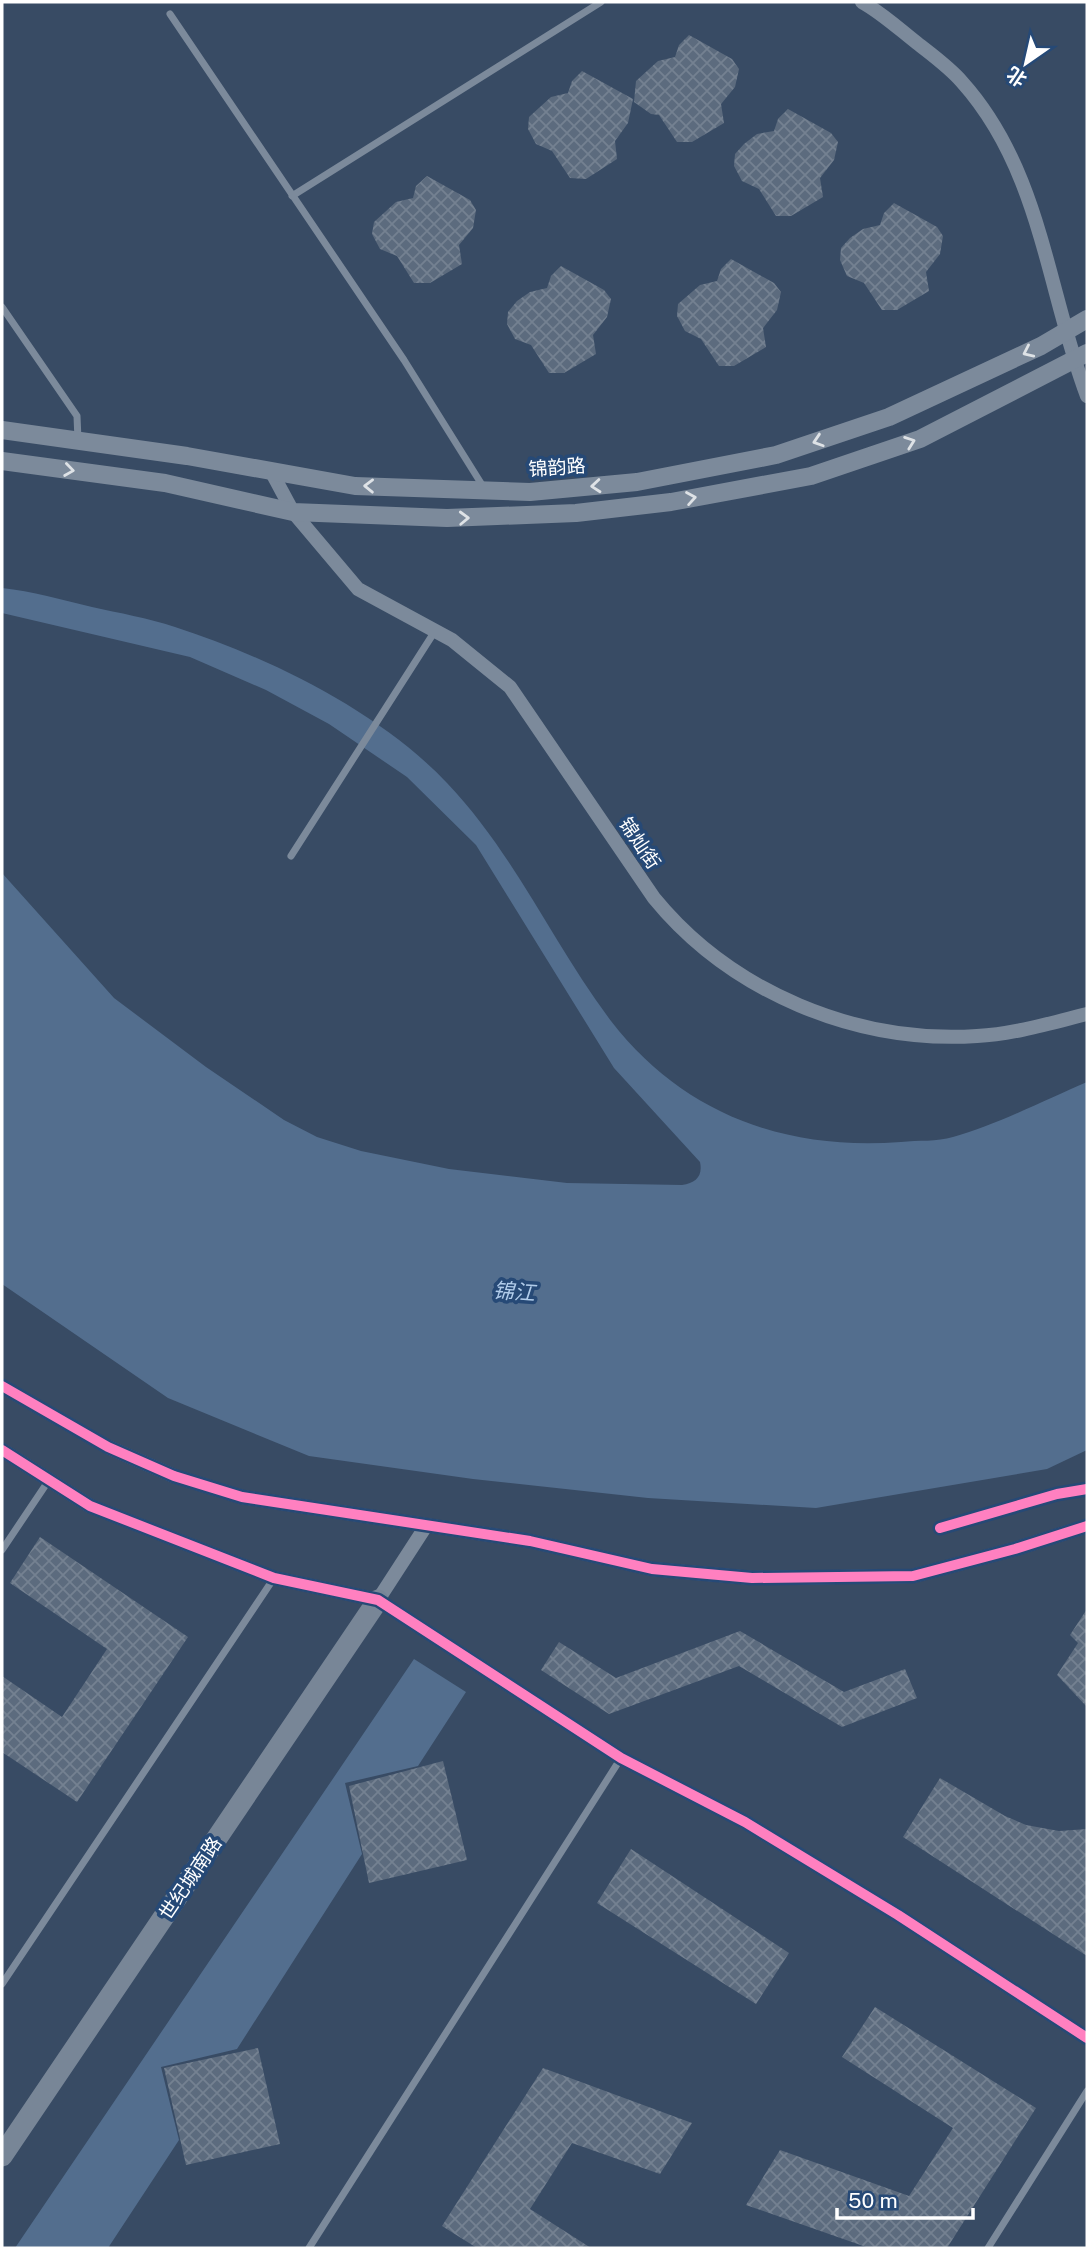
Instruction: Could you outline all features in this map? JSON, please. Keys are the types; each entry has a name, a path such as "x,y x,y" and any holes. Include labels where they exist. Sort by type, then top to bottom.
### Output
{"main road":[{"name":"世纪城南路","path":"2,2156 378,1600"}],"street":[{"path":"862,2 961,81 997,130 1021,176 1040,230 1066,331 1081,357 1087,396"},
{"name":"锦韵路","path":"2,430 355,486 485,488 530,492 637,482 776,454 890,417 1087,319"},
{"path":"2,461 165,482 293,512 447,518 576,513 671,502 811,476 920,439 1081,357"},
{"name":"锦灿街","path":"271,471 293,512 358,589 452,640 510,687 680,930 742,974 794,1004 841,1022 914,1037 977,1036 1025,1030 1087,1014"},
{"path":"2,1386 108,1447 174,1476 242,1497 530,1541 652,1569 752,1578 913,1576 1087,1526"},
{"path":"2,1450 90,1506 274,1578 378,1600 621,1758 745,1822 1087,2038"},
{"path":"378,1600 426,1526"}],"lane":[{"path":"292,196 601,2"},
{"path":"170,14 404,360 485,488"},
{"path":"2,307 76,416 78,440"},
{"path":"291,856 435,631"},
{"path":"2,1550 49,1480"},
{"path":"2,1984 274,1578"},
{"path":"309,2248 621,1758"},
{"path":"988,2248 1087,2091"}],"water":[{"name":"锦江","path":"2,588 36,593 144,618 211,639 320,689 389,732 420,757 471,810 513,869 590,992 639,1053 670,1080 704,1103 740,1120 777,1132 817,1140 858,1143 941,1140 986,1126 1087,1082 1087,1450 1047,1469 816,1508 648,1498 473,1479 309,1456 168,1398 2,1284 2,873 114,998 206,1067 284,1120 317,1137 361,1151 449,1169 567,1183 682,1185 697,1178 701,1167 700,1162 614,1068 476,845 407,777 329,724 266,690 190,657 2,613"},
{"path":"414,1659 466,1692 418,1766 345,1783 362,1854 237,2049 161,2067 179,2140 108,2248 15,2248"}],"building":[{"path":"689,35 732,59 739,69 735,87 721,104 724,123 692,142 677,142 659,115 651,114 634,102 636,81 658,61 675,57 679,45"},
{"path":"582,71 633,99 628,123 615,141 617,159 586,179 570,178 552,151 536,144 528,129 529,117 551,97 568,93 572,81"},
{"path":"788,109 831,133 838,142 834,160 820,178 823,197 791,216 776,216 759,189 742,181 734,166 735,154 757,134 774,131 778,119"},
{"path":"427,176 470,200 476,210 473,228 459,245 462,264 430,283 414,283 397,256 380,249 372,234 374,222 396,202 413,198 416,186"},
{"path":"894,203 937,227 943,236 940,254 926,272 929,291 897,310 882,310 864,283 847,276 840,260 841,248 863,229 880,225 884,213"},
{"path":"731,259 774,283 781,292 777,310 763,328 766,347 734,366 719,366 701,339 685,331 677,316 678,304 700,285 717,281 721,269"},
{"path":"561,266 604,290 611,299 607,317 593,335 596,354 564,373 549,373 531,345 515,339 507,324 508,312 530,292 547,288 551,276"},
{"path":"40,1537 188,1637 77,1802 2,1752 2,1676 62,1717 107,1649 10,1583"},
{"path":"1087,1609 1087,1707 1057,1675 1078,1643 1070,1635"},
{"path":"740,1631 844,1692 905,1669 917,1698 842,1727 739,1666 609,1714 541,1670 559,1642 616,1678"},
{"path":"443,1761 467,1860 369,1883 349,1786"},
{"path":"940,1778 1005,1816 1026,1825 1059,1831 1087,1829 1087,1956 903,1837"},
{"path":"631,1849 789,1953 756,2004 597,1903"},
{"path":"875,2007 1036,2108 947,2248 869,2248 746,2205 780,2150 909,2196 953,2128 842,2057"},
{"path":"258,2048 280,2144 186,2165 164,2068"},
{"path":"543,2068 692,2123 660,2174 572,2143 530,2209 591,2248 477,2248 442,2226"}],"cycle path":[{"path":"2,1386 108,1447 174,1476 242,1497 530,1541 652,1569 752,1578 913,1576 1015,1549 1087,1526"},
{"path":"2,1450 90,1506 274,1578 378,1600 621,1758 745,1822 898,1915 1087,2038"},
{"path":"940,1528 1057,1494 1087,1489"}]}
